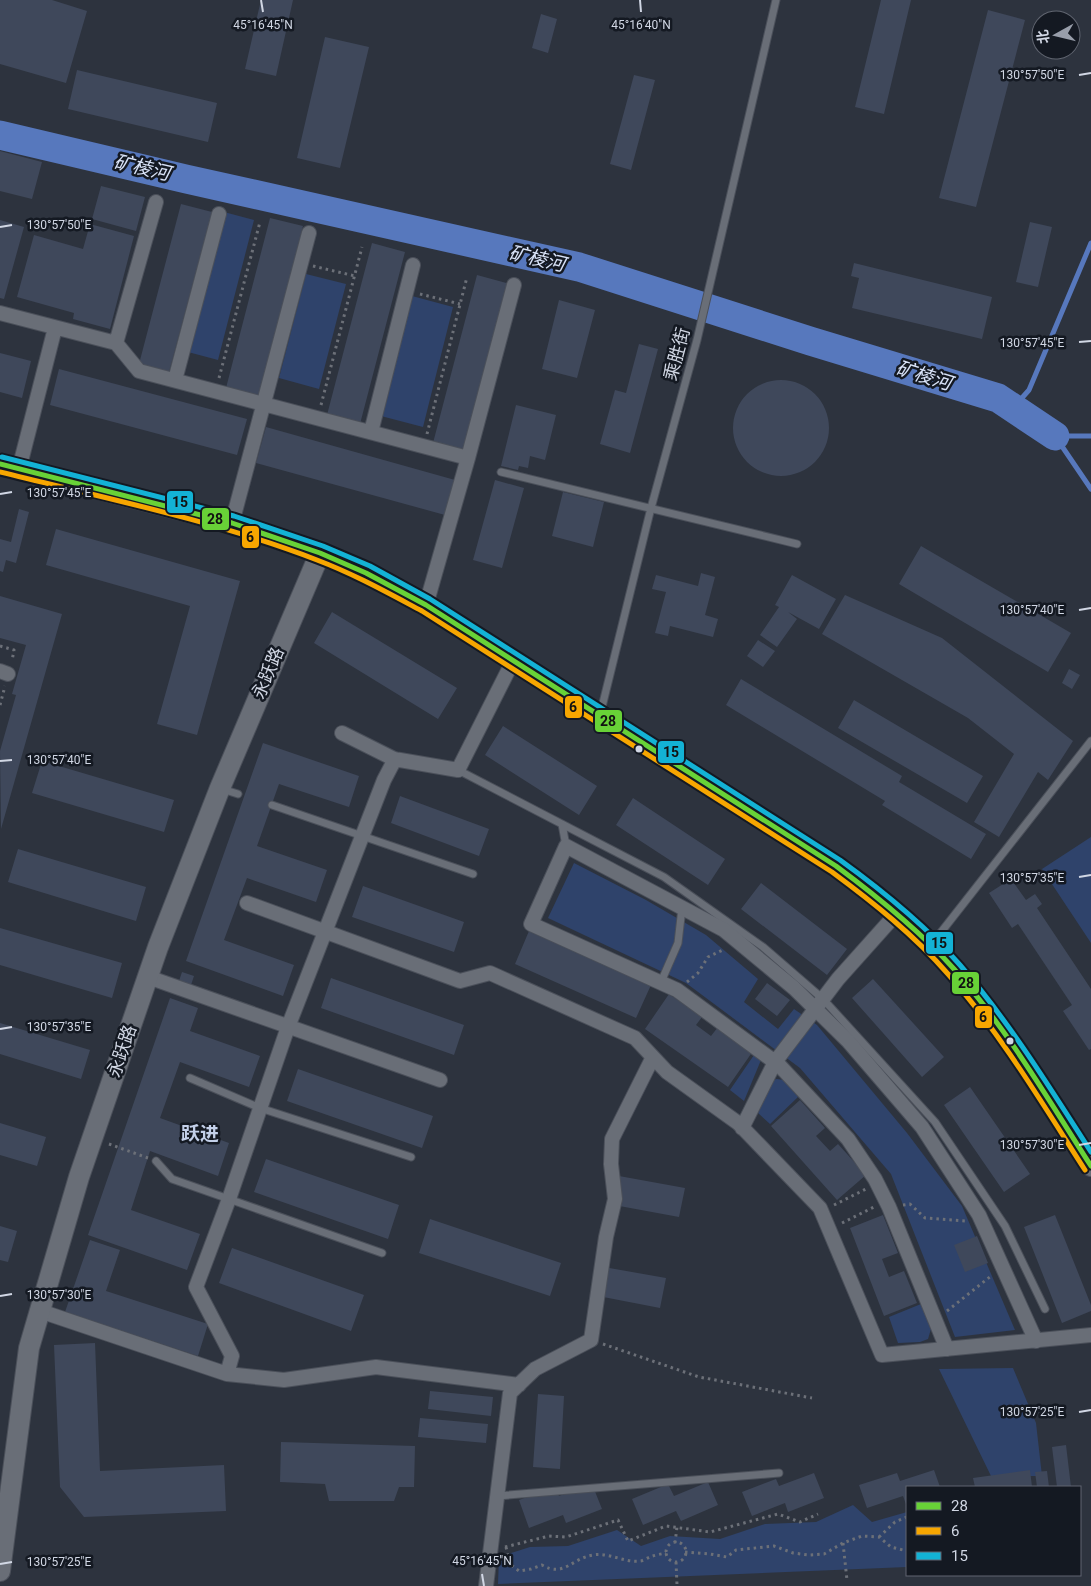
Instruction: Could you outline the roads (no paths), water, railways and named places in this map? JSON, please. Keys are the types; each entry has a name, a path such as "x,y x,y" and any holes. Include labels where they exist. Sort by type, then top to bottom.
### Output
{"street":[{"path":"116,344 156,202"},
{"path":"175,380 219,214"},
{"path":"232,523 309,233"},
{"path":"371,432 413,265"},
{"path":"426,606 514,285"},
{"path":"0,313 116,344 140,370 468,458"},
{"path":"56,328 9,466 232,523 320,553 366,573 426,606 513,660 836,866 897,913 931,945 965,983 999,1025 1091,1166"},
{"name":"永跃路","path":"0,1571 30,1348 78,1177 148,977 229,791 320,553"},
{"path":"342,733 395,759 458,770 513,660"},
{"path":"227,1374 232,1356 196,1287 229,1199 288,1027 384,780 395,759"},
{"path":"947,1349 888,1204 877,1184 848,1139 775,1062 677,990 531,924 566,846 724,930 794,988 819,1004 922,1127 980,1215 1036,1341"},
{"path":"247,903 460,981 490,973 635,1038 667,1072 742,1128 820,1208 882,1355 1091,1336"},
{"path":"742,1128 775,1062 838,979 897,913"},
{"path":"148,977 440,1080"},
{"path":"486,1586 510,1393 535,1369 591,1340 606,1237 615,1199 611,1164 612,1139 653,1057"},
{"path":"40,1311 227,1374 284,1380 376,1367 519,1385"}],"lane":[{"name":"乘胜街","path":"600,715 650,508 697,340 776,0"},
{"path":"501,472 797,544"},
{"path":"931,945 1091,741"},
{"path":"458,770 664,877 763,947 935,1122 1005,1226 1044,1309"},
{"path":"272,805 473,874"},
{"path":"562,824 566,846"},
{"path":"661,982 678,944 682,908"},
{"path":"190,1078 260,1108 411,1157"},
{"path":"156,1161 172,1179 382,1253"},
{"path":"497,1496 779,1473"}],"waterway":[{"name":"矿棱河","path":"0,135 186,179 579,267 810,341 998,398 1055,436"},
{"path":"1013,408 1029,390 1091,243"},
{"path":"1055,436 1091,489"},
{"path":"1055,436 1091,436"}],"district":[{"name":"跃进","path":"200,1133"}]}
